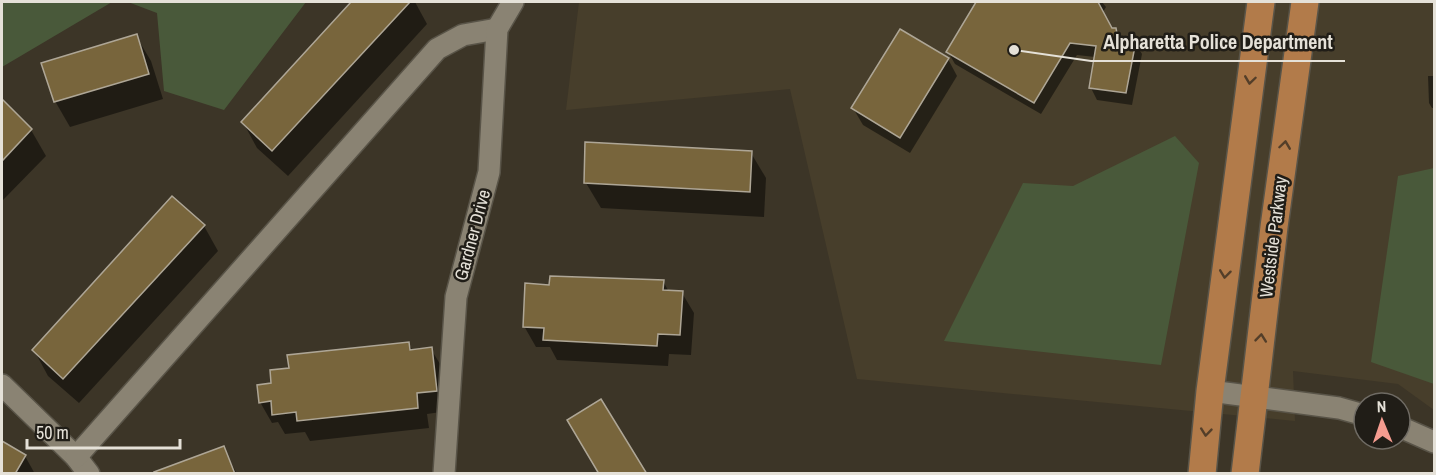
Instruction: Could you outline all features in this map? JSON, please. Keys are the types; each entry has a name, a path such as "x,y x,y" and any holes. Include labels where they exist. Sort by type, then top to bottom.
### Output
{"main road":[{"path":"1202,474 1210,391 1261,2"},
{"name":"Westside Parkway","path":"1245,474 1274,227 1305,2"}],"street":[{"name":"Gardner Drive","path":"444,474 456,297 489,172 497,29 513,2"},
{"path":"76,457 437,49 463,35 497,29"},
{"path":"2,385 76,457 89,474"},
{"path":"1210,391 1352,412"},
{"path":"1412,432 1434,442"}],"shaded area":[{"path":"579,2 1434,2 1434,410 1412,394 1412,391 1408,391 1398,384 1293,371 1295,421 857,379 790,89 566,110"}],"green space":[{"path":"2,2 112,2 2,67"},
{"path":"128,2 306,2 224,110 164,91 157,13"},
{"path":"1175,136 1199,163 1161,365 944,341 1023,183 1073,186"},
{"path":"1434,168 1434,384 1371,362 1398,176"}],"building":[{"path":"351,2 410,2 272,151 241,122"},
{"path":"976,2 1098,2 1112,28 1116,28 1118,39 1136,41 1126,93 1089,88 1096,46 1070,43 1034,103 946,52"},
{"path":"900,29 949,58 900,138 851,108"},
{"path":"137,34 149,74 54,102 41,63"},
{"path":"2,99 32,129 2,161"},
{"path":"585,142 752,151 750,192 584,183"},
{"path":"172,196 205,225 63,379 32,350"},
{"path":"550,276 664,280 663,290 683,291 680,335 658,334 657,346 543,340 544,328 523,327 525,283 549,285"},
{"path":"409,342 410,350 432,347 437,391 417,393 418,408 297,421 296,412 272,415 271,401 259,403 257,385 271,383 270,370 289,368 287,355"},
{"path":"601,399 647,474 599,474 567,420"},
{"path":"2,441 26,455 15,474 2,474"},
{"path":"224,446 235,474 155,474 154,472"}],"place":[{"name":"Alpharetta Police Department","path":"1014,50"}]}
